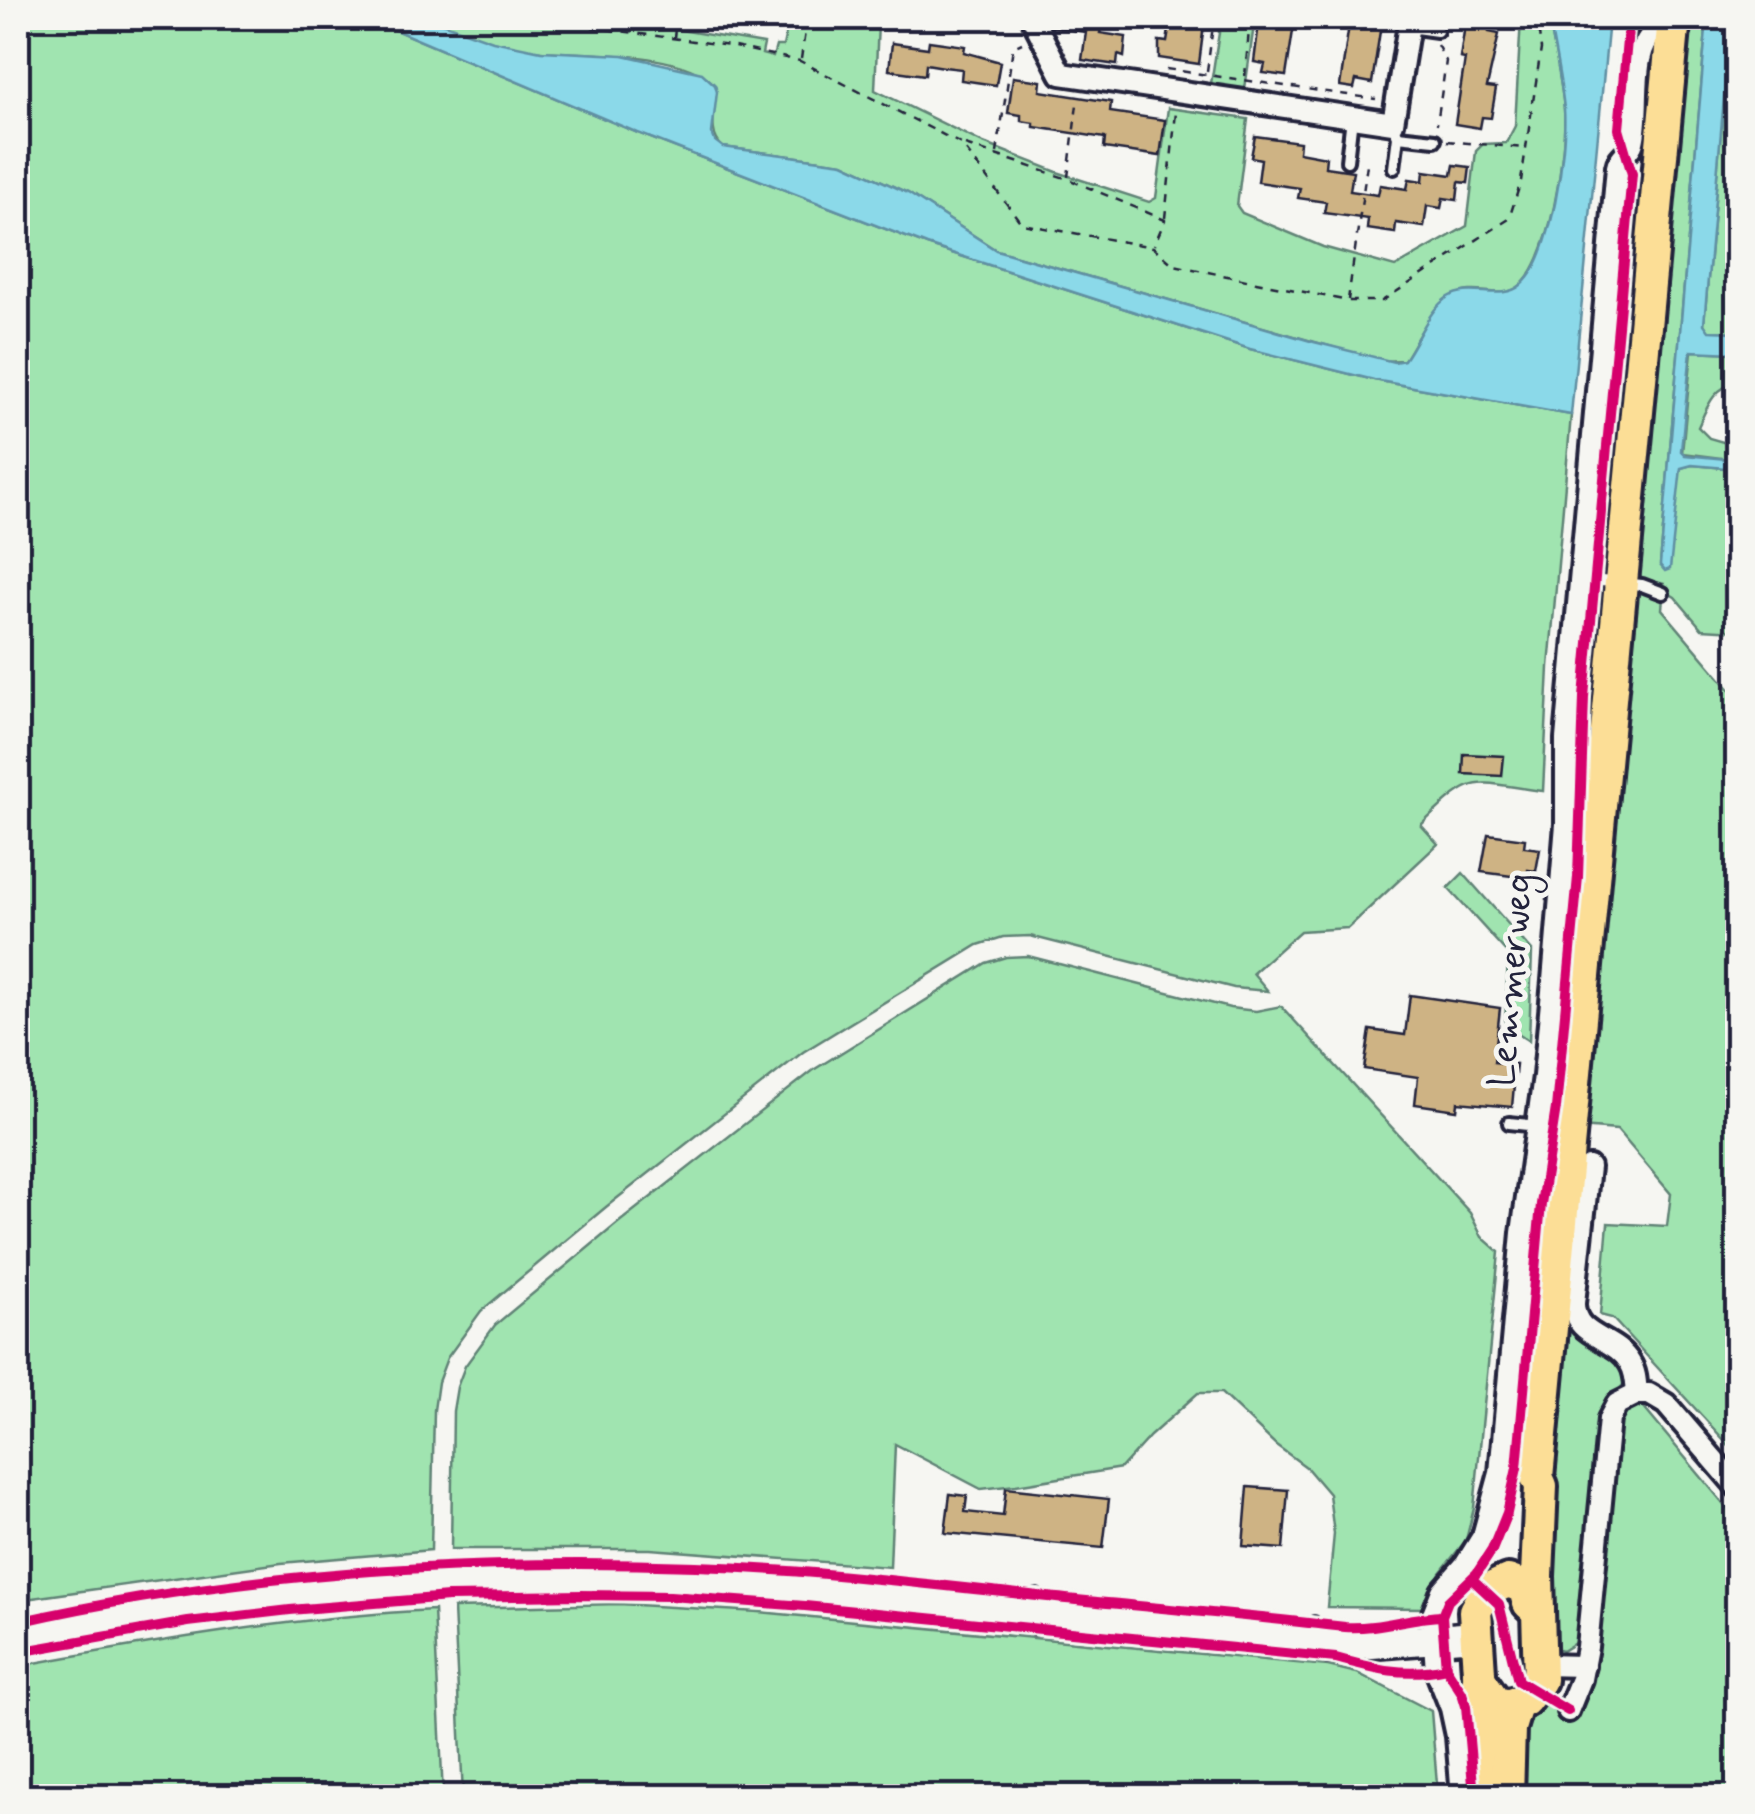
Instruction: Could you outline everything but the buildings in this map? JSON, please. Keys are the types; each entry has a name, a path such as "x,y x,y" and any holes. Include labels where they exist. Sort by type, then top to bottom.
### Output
{"main road":[{"name":"Lemmerweg","path":"1541,1665 1537,1539 1541,1486 1537,1477 1674,22"},
{"name":"Lemmerweg","path":"1504,1582 1517,1556 1530,1485 1537,1477"},
{"path":"1487,1796 1474,1614 1488,1588 1504,1582 1521,1585 1529,1603 1538,1611"},
{"path":"1508,1796 1509,1728 1516,1705 1534,1691 1540,1680 1541,1665"},
{"path":"1478,1678 1498,1704 1516,1705"}],"street":[{"path":"1036,26 1061,74 1242,103 1395,120 1410,22"},
{"name":"Lemmerweg","path":"1462,1796 1457,1736 1436,1670 1432,1640 1436,1602 1479,1543 1496,1493 1565,845 1566,748 1617,164 1633,142 1642,46 1657,29 1674,22"},
{"path":"1590,1178 1574,1316 1581,1328 1625,1355 1634,1370 1637,1394"},
{"path":"1568,1711 1584,1666 1607,1428 1614,1407 1637,1394 1650,1394 1666,1404 1738,1488"},
{"path":"18,1636 276,1596 442,1582 591,1578 698,1582 1372,1644 1475,1636"},
{"path":"1541,1665 1584,1666"}],"lane":[{"path":"1410,22 1438,30"},
{"path":"1347,162 1352,117"},
{"path":"1394,168 1395,120 1435,140"},
{"path":"1579,579 1647,586 1663,593"},
{"path":"1509,1122 1538,1126"}],"path":[{"path":"545,18 730,46 800,61 962,144 1068,179 1165,220"},
{"path":"674,40 676,18"},
{"path":"800,61 807,18"},
{"path":"1203,97 1214,18"},
{"path":"1242,103 1250,18"},
{"path":"962,144 1022,224 1154,246 1174,265 1348,301 1382,301 1509,219 1521,181 1541,48 1537,18"},
{"path":"997,154 1012,48 1036,26"},
{"path":"1438,30 1436,43 1446,60 1435,140 1525,148"},
{"path":"1157,68 1244,78 1395,120"},
{"path":"1068,179 1080,78"},
{"path":"1154,246 1165,220 1178,93"},
{"path":"1347,162 1394,168"},
{"path":"1348,301 1367,164"}],"green space":[{"path":"18,18 367,18 638,133 927,245 1250,349 1374,380 1571,415 1549,667 1543,791 1476,784 1453,796 1421,825 1438,844 1348,928 1300,931 1253,973 1268,991 1234,988 1030,936 1003,937 978,945 803,1052 481,1311 447,1358 438,1382 431,1550 281,1563 18,1600"},
{"path":"428,18 660,18 669,28 764,44 762,54 773,57 776,46 783,46 789,18 878,23 875,90 981,142 1149,202 1156,198 1168,108 1248,119 1237,206 1242,213 1323,247 1395,267 1467,226 1476,151 1483,144 1506,143 1515,126 1521,18 1549,18 1564,109 1563,150 1547,234 1528,278 1510,291 1470,291 1448,299 1430,317 1404,360 1381,361 996,250 908,193 843,163 723,147 715,135 715,85 680,65 633,56 512,46"},
{"path":"1683,18 1707,18 1660,565 1681,468 1692,465 1737,469 1737,631 1702,629 1675,597 1663,590 1664,584 1641,578 1633,559"},
{"path":"1731,18 1737,18 1737,332 1708,331 1704,324"},
{"path":"1221,20 1254,25 1244,96 1210,90"},
{"path":"1635,190 1647,191 1612,576 1604,578 1599,576"},
{"path":"1692,351 1734,353 1737,359 1737,383 1717,393 1698,427 1709,438 1737,446 1737,460 1682,453"},
{"path":"1642,588 1663,597 1662,609 1737,698 1737,1454 1612,1318 1600,1315 1608,1223 1667,1226 1671,1194 1617,1130 1581,1127 1627,626"},
{"path":"1463,873 1532,951 1529,1041 1505,1026 1508,954 1448,888"},
{"path":"1028,956 1230,1008 1256,1011 1281,1006 1470,1213 1482,1237 1499,1252 1474,1508 1466,1540 1440,1573 1423,1608 1327,1607 1334,1534 1329,1494 1306,1467 1276,1445 1221,1393 1198,1393 1121,1468 1016,1485 981,1489 895,1444 890,1567 650,1549 451,1549 453,1411 457,1387 465,1366 495,1325 815,1069 986,963"},
{"path":"1562,1316 1619,1356 1629,1378 1615,1394 1578,1641 1562,1651 1552,1647 1551,1431"},
{"path":"1638,1401 1737,1520 1737,1796 1514,1796 1514,1738 1539,1700 1570,1719 1613,1428 1621,1411"},
{"path":"619,1604 759,1612 1328,1666 1357,1673 1431,1711 1438,1796 463,1796 454,1608"},
{"path":"434,1610 443,1796 18,1796 18,1666 277,1624"}],"water":[{"path":"367,18 428,18 493,41 541,51 623,55 702,73 717,92 712,133 723,147 843,163 908,193 996,250 1394,362 1404,360 1429,318 1448,297 1466,292 1513,290 1532,272 1549,229 1563,149 1564,109 1549,18 1605,18 1608,30 1571,415 1374,380 1250,349 927,245 638,133"},
{"path":"1707,18 1731,18 1704,324 1709,331 1735,332 1737,345 1734,353 1691,351 1681,451 1685,455 1737,460 1737,469 1692,465 1681,468 1670,569 1665,571 1660,565"}],"cycle path":[{"path":"1474,1796 1466,1706 1446,1668 1442,1616 1448,1601 1477,1573 1492,1550 1507,1513 1517,1468 1541,1204 1556,1108 1578,877 1584,697 1632,174 1619,129 1629,18"},
{"path":"18,1622 101,1605 270,1580 526,1564 788,1571 1345,1627 1442,1616"},
{"path":"1472,1579 1499,1604 1518,1681 1568,1711"},
{"path":"18,1652 188,1622 290,1610 448,1597 581,1595 670,1596 805,1606 1336,1658 1390,1670 1446,1668"}]}
